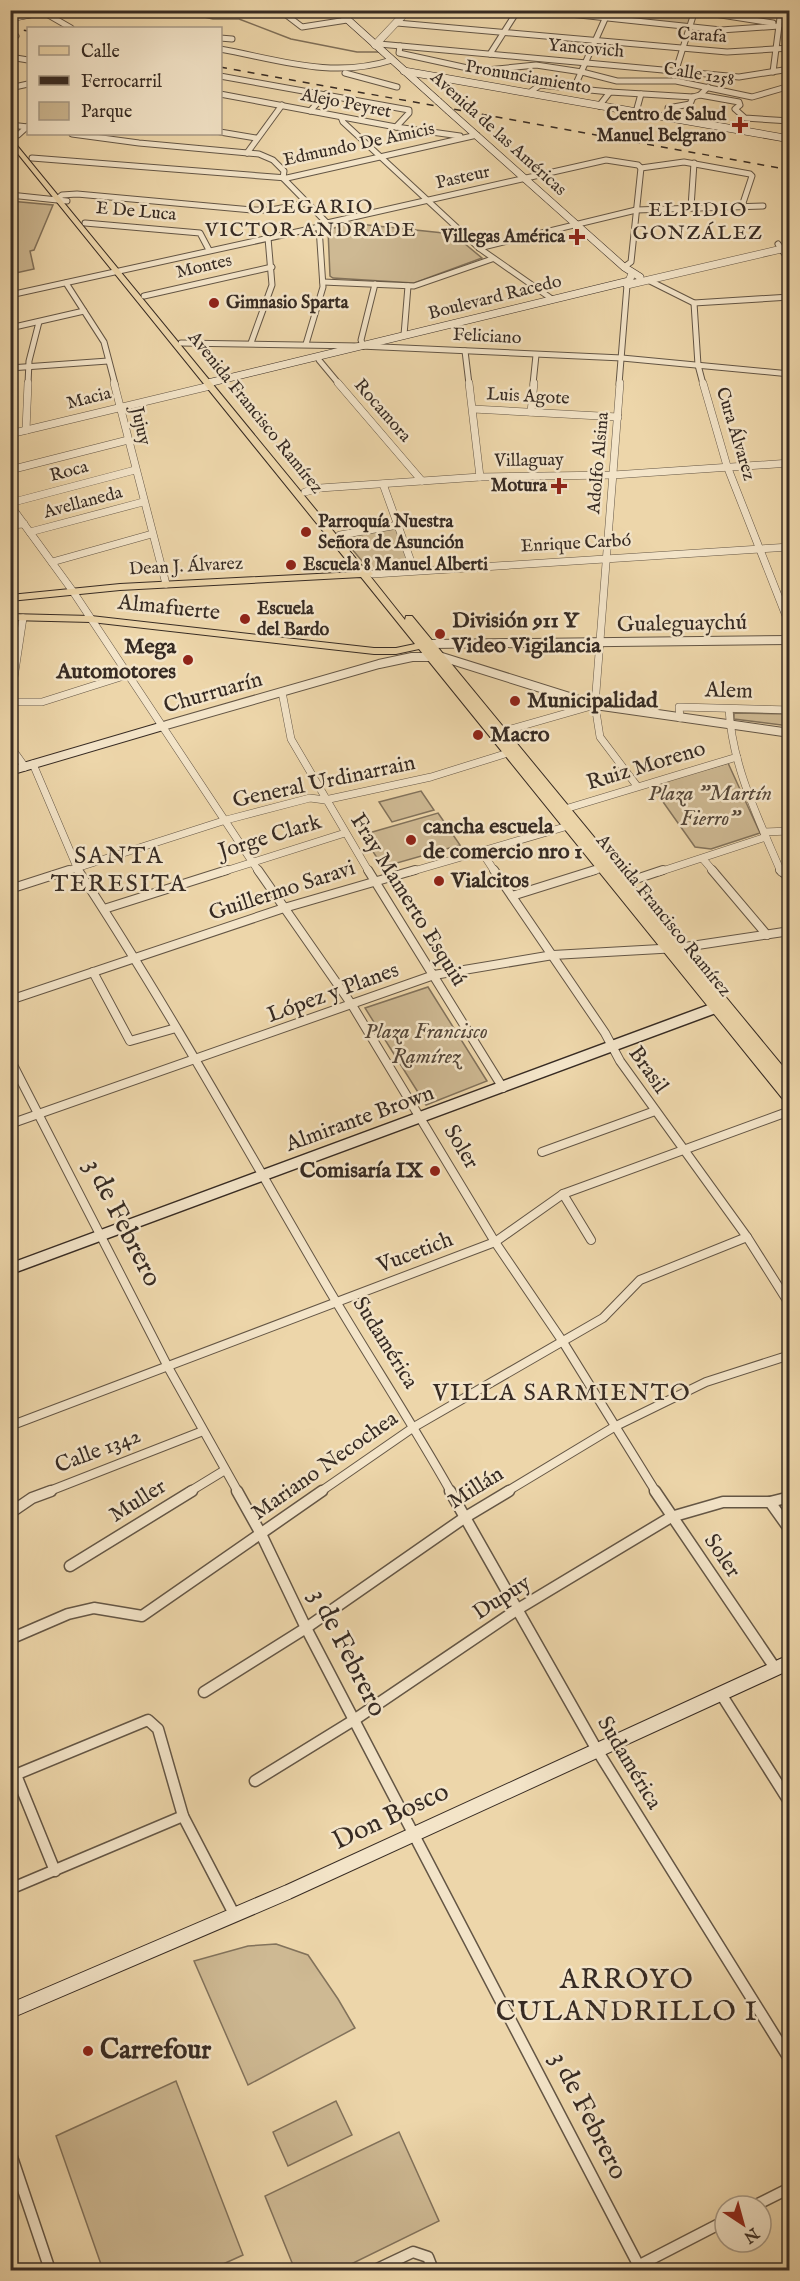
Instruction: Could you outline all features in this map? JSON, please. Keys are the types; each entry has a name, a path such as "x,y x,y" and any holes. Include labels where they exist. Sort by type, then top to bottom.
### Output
{"main road":[{"path":"10,18 52,10"},
{"path":"377,45 408,10"},
{"name":"Avenida de las Américas","path":"339,12 624,267 632,279"},
{"name":"Pronunciamiento","path":"406,73 789,141"},
{"name":"Pronunciamiento","path":"406,73 529,93 789,141"},
{"path":"417,82 432,79"},
{"name":"Avenida Francisco Ramírez","path":"12,136 85,223 119,271 144,296 426,645 442,657 497,733 508,753 602,868 621,884"},
{"name":"Avenida Francisco Ramírez","path":"12,136 119,271 340,535 368,574"},
{"name":"Boulevard Racedo","path":"213,383 319,360 632,279 648,280 783,246 789,242"},
{"name":"Boulevard Racedo","path":"213,383 632,279 783,246"},
{"path":"632,279 648,280"},
{"name":"Dean J. Álvarez","path":"10,598 72,590 368,574"},
{"name":"Almafuerte","path":"10,617 91,619 374,651 396,651 426,645"},
{"name":"Gualeguaychú","path":"426,645 789,640"},
{"name":"Avenida Francisco Ramírez","path":"426,645 428,656 565,809 789,1100"},
{"path":"374,651 379,664"},
{"name":"Churruarín","path":"10,771 379,664 428,656 442,657 595,705 789,733"},
{"name":"Avenida Francisco Ramírez","path":"718,1007 789,1084"},
{"name":"Almirante Brown","path":"10,1269 718,1007"},
{"name":"Don Bosco","path":"10,2011 288,1892 414,1832 785,1666"}],"street":[{"path":"28,10 40,13 69,27"},
{"path":"339,12 352,10"},
{"path":"490,54 518,10"},
{"path":"532,10 727,30 780,25"},
{"path":"574,88 609,10"},
{"path":"773,72 781,10"},
{"path":"672,80 693,11 780,25"},
{"path":"285,14 299,26 305,28 347,20"},
{"name":"Carafa","path":"397,22 682,49 732,52 789,48"},
{"path":"10,40 16,36"},
{"path":"222,38 232,39"},
{"name":"Yancovich","path":"377,45 739,77 789,69"},
{"name":"Calle 1258","path":"400,46 399,53 469,69 484,70 528,64 582,72 617,81 672,80 752,97 789,86"},
{"path":"222,49 339,71 397,87"},
{"path":"10,57 27,60"},
{"path":"339,71 372,68 392,60"},
{"path":"369,79 372,68"},
{"path":"222,76 409,110 396,128"},
{"path":"222,93 236,79"},
{"path":"10,88 27,84"},
{"path":"529,93 540,85 641,94 693,97 700,95 738,102 740,105 735,110 746,118 789,121"},
{"path":"700,95 708,87"},
{"path":"599,106 610,92"},
{"name":"Alejo Peyret","path":"222,94 396,128 466,138"},
{"path":"310,111 326,94"},
{"path":"636,112 641,94"},
{"path":"668,118 668,108 690,104 693,97"},
{"path":"247,153 282,105"},
{"path":"341,117 343,122 479,248 552,299"},
{"path":"10,125 27,127"},
{"path":"12,136 27,128"},
{"path":"222,132 256,138"},
{"path":"79,135 265,155 283,168 282,178 327,223"},
{"path":"123,141 128,135"},
{"name":"Edmundo De Amicis","path":"32,158 282,178 477,135"},
{"name":"Pasteur","path":"13,294 319,227 327,223 606,160 638,165 641,168"},
{"path":"624,267 631,262 641,168 678,162 694,163 752,175 742,206"},
{"path":"691,207 694,163"},
{"path":"10,195 62,198 77,194 252,210 276,209 307,203"},
{"path":"479,248 636,210 763,206"},
{"name":"E De Luca","path":"85,223 200,233 209,250"},
{"path":"306,344 323,282 319,227"},
{"path":"251,343 271,289 272,267 268,238"},
{"path":"783,246 789,262"},
{"path":"323,282 418,285 492,259"},
{"name":"Montes","path":"144,296 272,267"},
{"name":"Adolfo Alsina","path":"632,279 622,358 595,705 600,737 637,786"},
{"path":"648,280 694,303 789,297"},
{"name":"Jujuy","path":"66,283 102,339 166,584"},
{"path":"363,346 361,340 375,284"},
{"path":"10,286 13,294"},
{"path":"404,336 408,286"},
{"name":"Cura Álvarez","path":"694,303 698,365 727,466 789,626"},
{"path":"10,328 84,311"},
{"path":"26,430 29,367 39,322"},
{"name":"Feliciano","path":"182,343 375,346 622,358 789,374"},
{"path":"465,351 480,477"},
{"path":"531,412 536,355"},
{"name":"Rocamora","path":"319,360 422,481"},
{"path":"10,368 108,361"},
{"name":"Macia","path":"10,434 213,383"},
{"name":"Luis Agote","path":"473,409 618,417"},
{"path":"10,470 128,440"},
{"name":"Villaguay","path":"305,492 320,488 480,477 613,475 789,463"},
{"name":"Roca","path":"10,504 135,470"},
{"path":"383,484 414,570"},
{"name":"Avellaneda","path":"30,532 143,502"},
{"name":"Soler","path":"10,504 72,590 126,675 163,726 252,862 352,1005 495,1242 563,1342 671,1517 785,1666"},
{"name":"Avellaneda","path":"10,525 24,524"},
{"path":"340,535 398,525"},
{"path":"52,562 152,534"},
{"name":"Enrique Carbó","path":"368,574 789,547"},
{"path":"23,618 11,703 42,702 126,675"},
{"name":"Fray Mamerto Esquiú","path":"282,692 291,739 325,800 503,1088"},
{"path":"497,733 595,705"},
{"name":"Alem","path":"680,718 679,707 789,710"},
{"path":"729,709 729,724 737,757 765,835 781,872 789,878"},
{"name":"Sudamérica","path":"10,746 29,765 76,868 136,958 336,1302 414,1427 597,1750 789,2060"},
{"name":"General Urdinarrain","path":"10,889 226,820 310,798 325,800 431,777 508,753"},
{"name":"Ruiz Moreno","path":"565,809 737,757"},
{"name":"Guillermo Saravi","path":"10,1000 284,908 568,826"},
{"path":"621,884 703,859 765,835 789,831"},
{"name":"Jorge Clark","path":"104,909 345,833"},
{"name":"Brasil","path":"482,852 605,1033 611,1048 747,1237 789,1305"},
{"path":"703,859 767,935"},
{"path":"512,896 602,868"},
{"name":"López y Planes","path":"10,1124 195,1061 434,975 553,955 673,949 789,931"},
{"path":"93,972 130,1041 176,1028"},
{"name":"3 de Febrero","path":"10,1059 168,1367 261,1534 306,1628 414,1832 637,2269"},
{"path":"542,1152 655,1111"},
{"name":"Vucetich","path":"10,1426 495,1242 563,1194 683,1148 789,1111"},
{"path":"563,1194 591,1240"},
{"name":"Mariano Necochea","path":"10,1639 68,1614 94,1608 142,1616 414,1427 563,1342 615,1309 627,1291 640,1280 747,1237"},
{"name":"Millán","path":"204,1692 306,1628 464,1518 614,1427 706,1382 789,1355"},
{"name":"Calle 1342","path":"10,1513 32,1498 203,1431"},
{"name":"Muller","path":"70,1566 225,1470"},
{"name":"Dupuy","path":"255,1781 354,1720 518,1609 671,1517 703,1506 723,1503 770,1502 789,1497"},
{"path":"770,1502 789,1530"},
{"path":"721,1694 789,1803"},
{"path":"55,1871 13,1776 148,1720 158,1730 183,1816 234,1914"},
{"path":"10,1889 183,1816"},
{"path":"10,2151 50,2271"},
{"path":"773,2196 789,2188"},
{"path":"637,2269 713,2228"},
{"path":"375,2271 413,2252 428,2256 433,2271"}],"green space":[{"path":"609,11 695,11 690,27 606,19"},
{"path":"10,201 53,205 34,250 30,251 34,269 11,274"},
{"path":"349,223 453,234 482,258 414,283 333,278 330,276 328,230"},
{"path":"398,525 414,570 373,574 340,535"},
{"path":"734,713 789,714 789,726 734,719"},
{"name":"Plaza \"Martín Fierro\"","path":"728,763 760,833 711,849 695,847 651,785"},
{"path":"421,791 434,810 392,822 379,802"},
{"name":"cancha escuela de comercio nro 1","path":"438,813 460,845 383,867 362,835"},
{"name":"Plaza Francisco Ramírez","path":"428,987 487,1081 426,1105 365,1008"},
{"path":"276,1944 308,1955 355,2028 248,2085 194,1961 248,1946"},
{"path":"176,2081 243,2255 210,2270 103,2270 56,2136"},
{"path":"336,2101 352,2135 288,2166 273,2132"},
{"path":"399,2132 439,2221 339,2270 295,2270 265,2196"}],"waterway":[{"path":"173,10 213,19 239,19 291,39 357,52 380,52"}],"railway":[{"path":"10,28 27,31"},
{"path":"222,67 790,170"}],"place":[{"name":"Centro de Salud Manuel Belgrano","path":"740,125"},
{"name":"Villegas América","path":"577,237"},
{"name":"Gimnasio Sparta","path":"214,303"},
{"name":"Motura","path":"559,486"},
{"name":"Parroquía Nuestra Señora de Asunción","path":"306,532"},
{"name":"Escuela 8 Manuel Alberti","path":"291,565"},
{"name":"Escuela del Bardo","path":"245,619"},
{"name":"División 911 Y Video Vigilancia","path":"440,634"},
{"name":"Mega Automotores","path":"188,660"},
{"name":"Municipalidad","path":"515,701"},
{"name":"Macro","path":"478,735"},
{"name":"cancha escuela de comercio nro 1","path":"411,840"},
{"name":"Vialcitos","path":"439,881"},
{"name":"Comisaría IX","path":"435,1171"},
{"name":"Carrefour","path":"88,2051"}],"district":[{"name":"OLEGARIO VICTOR ANDRADE","path":"311,218"},
{"name":"ELPIDIO GONZÁLEZ","path":"698,222"},
{"name":"SANTA TERESITA","path":"119,870"},
{"name":"VILLA SARMIENTO","path":"562,1393"},
{"name":"ARROYO CULANDRILLO I","path":"627,1996"}]}
